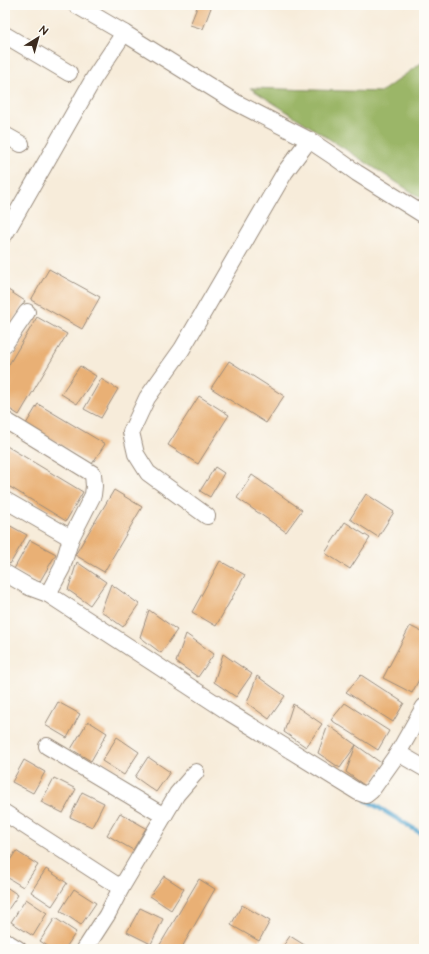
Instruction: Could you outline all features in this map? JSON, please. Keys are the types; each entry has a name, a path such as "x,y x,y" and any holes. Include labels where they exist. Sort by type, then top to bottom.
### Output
{"street":[{"path":"76,5 235,102 309,140 357,174 424,215"},
{"path":"5,234 94,78 124,33"},
{"path":"5,35 69,73"},
{"path":"5,135 21,144"},
{"path":"207,516 148,473 136,454 131,432 147,398 182,349 285,172 309,140"},
{"path":"5,344 26,312"},
{"path":"5,420 93,474 93,495 71,538 62,568 48,594"},
{"path":"5,500 71,538"},
{"path":"5,573 29,587 48,594 230,713 358,792 366,795 380,780 424,707"},
{"path":"47,746 164,816"},
{"path":"398,752 424,768"},
{"path":"85,949 107,915 121,888 177,794 196,772"},
{"path":"5,813 121,888"},
{"path":"5,941 18,949"}],"green space":[{"path":"424,61 424,200 250,88 381,92"}],"building":[{"path":"198,5 212,5 203,29 190,25"},
{"path":"49,269 100,297 82,329 31,300"},
{"path":"5,288 25,301 5,333"},
{"path":"37,317 67,334 19,415 5,406 5,371"},
{"path":"229,361 284,396 266,423 211,388"},
{"path":"80,366 96,376 77,404 61,394"},
{"path":"101,379 118,389 101,418 84,409"},
{"path":"199,396 229,415 198,464 168,445"},
{"path":"38,404 105,444 92,464 26,424"},
{"path":"5,445 83,492 66,521 5,484"},
{"path":"215,467 224,473 210,497 200,491"},
{"path":"252,475 302,510 286,532 237,498"},
{"path":"114,490 142,507 104,572 75,555"},
{"path":"366,494 394,512 378,537 350,519"},
{"path":"345,522 370,538 350,569 325,553"},
{"path":"5,523 27,535 10,564 5,561"},
{"path":"30,540 56,554 39,583 14,569"},
{"path":"220,561 245,575 216,626 192,612"},
{"path":"77,562 106,582 90,605 68,590"},
{"path":"111,584 139,604 123,627 101,611"},
{"path":"149,610 177,630 161,653 140,637"},
{"path":"410,626 424,633 424,670 412,693 383,678"},
{"path":"186,634 214,654 198,677 176,662"},
{"path":"223,654 252,674 236,697 214,682"},
{"path":"361,675 404,703 393,722 346,692"},
{"path":"257,676 285,696 269,719 247,703"},
{"path":"58,702 80,714 67,738 45,725"},
{"path":"345,703 389,731 378,750 331,720"},
{"path":"293,704 322,724 306,747 284,732"},
{"path":"88,721 107,733 91,761 71,749"},
{"path":"328,725 356,745 340,768 318,753"},
{"path":"117,737 139,752 124,775 102,761"},
{"path":"356,745 384,765 368,788 346,772"},
{"path":"148,757 170,772 156,792 135,777"},
{"path":"24,760 45,772 33,793 12,782"},
{"path":"54,778 76,789 63,813 41,802"},
{"path":"82,792 104,803 92,827 70,817"},
{"path":"120,813 146,828 133,850 107,835"},
{"path":"16,851 38,865 23,887 5,876 5,868"},
{"path":"46,869 67,883 52,906 31,892"},
{"path":"164,876 184,889 171,910 150,896"},
{"path":"199,879 215,889 181,949 159,949 158,948"},
{"path":"5,886 18,895 5,914"},
{"path":"74,889 96,903 81,925 60,911"},
{"path":"26,899 47,913 33,936 11,922"},
{"path":"242,905 270,921 259,941 231,925"},
{"path":"140,908 163,919 151,944 127,932"},
{"path":"55,918 76,932 65,949 52,949 40,941"},
{"path":"290,936 306,946 304,949 281,949"}],"waterway":[{"path":"366,800 424,835"}]}
